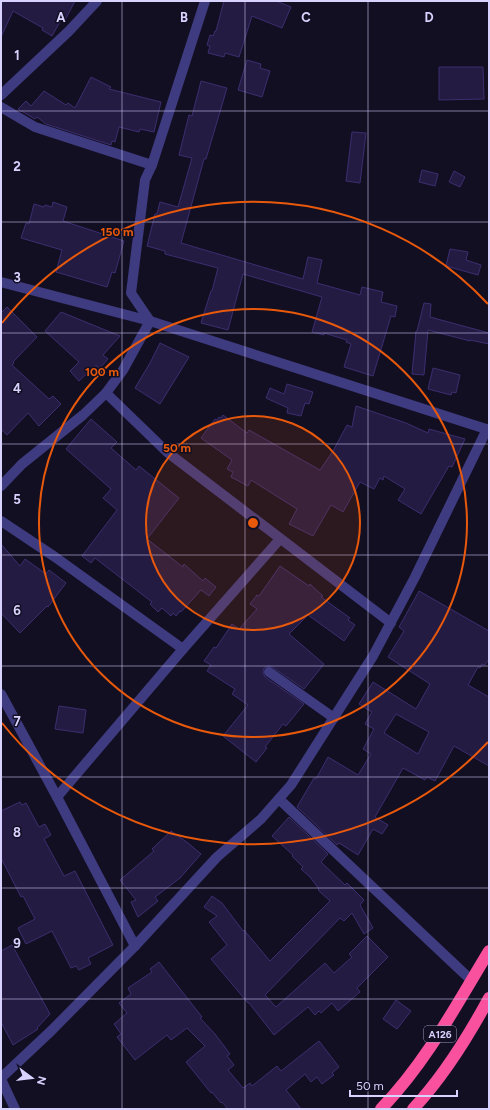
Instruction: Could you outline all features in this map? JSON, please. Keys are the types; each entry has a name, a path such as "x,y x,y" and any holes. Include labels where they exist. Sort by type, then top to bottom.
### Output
{"highway":[{"name":"A126","path":"381,1109 418,1066 443,1030 471,980 489,952"},
{"name":"A126","path":"413,1109 443,1073 487,1007"}],"street":[{"path":"1,95 69,31 97,1"},
{"path":"150,321 131,294 145,180 152,165 205,1"},
{"path":"1,108 34,127 152,165"},
{"path":"1,282 150,321 488,429 415,577 373,656 291,785 261,819 217,857 135,946 2,1084 15,1109"},
{"path":"1,486 22,464 83,415 106,393 123,370 150,321"},
{"path":"106,393 167,452 391,623"},
{"path":"1,520 55,557 182,649"},
{"path":"57,797 182,649 280,539"},
{"path":"269,672 334,718"},
{"path":"1,694 135,946"},
{"path":"279,799 471,980"}],"building":[{"path":"1,1 75,1 64,22 61,20 52,36 42,30 43,28 13,11 1,37"},
{"path":"224,1 276,1 291,7 282,28 252,16 239,57 225,53 224,57 208,53 210,46 207,45 210,35 213,36 216,31"},
{"path":"247,60 261,64 260,68 270,71 262,97 238,90"},
{"path":"439,67 483,67 484,99 439,100"},
{"path":"91,77 111,87 109,89 161,102 154,132 140,129 139,132 119,127 115,142 112,141 111,145 46,124 37,117 35,119 18,109 26,101 31,106 44,91 66,105 68,103 75,108"},
{"path":"201,81 227,88 206,159 204,159 181,243 303,279 308,257 322,260 317,283 360,295 362,287 383,292 381,302 397,306 395,317 391,316 373,376 344,367 351,344 346,342 347,340 324,333 324,335 312,332 322,297 243,274 228,330 201,323 218,268 165,254 165,251 147,246 155,214 157,214 160,202 178,207 192,158 179,155 189,115 192,116"},
{"path":"352,132 366,133 360,183 346,181"},
{"path":"422,170 438,174 435,186 419,182"},
{"path":"454,171 465,177 460,187 449,182"},
{"path":"53,202 67,207 63,221 124,241 115,273 112,272 107,287 56,272 62,250 21,238 26,223 29,224 34,204 44,207 45,205 52,207"},
{"path":"450,249 468,252 466,260 481,265 478,275 446,266"},
{"path":"424,303 431,304 430,317 489,333 489,344 470,341 428,330 424,375 412,374 416,331"},
{"path":"7,307 37,337 13,362 14,363 12,365 49,399 53,396 61,404 39,426 28,413 7,435 1,429 1,313"},
{"path":"61,312 120,336 103,355 108,359 99,369 96,365 79,381 70,371 79,362 45,331"},
{"path":"160,343 189,357 160,404 135,388"},
{"path":"433,368 460,375 456,393 452,392 451,395 428,389"},
{"path":"287,384 313,392 309,404 305,403 301,416 287,413 288,408 266,398 270,388 284,394"},
{"path":"356,406 406,423 428,433 429,429 465,439 452,467 449,466 421,514 398,500 405,489 384,476 383,480 380,478 374,489 360,482 343,512 331,505 313,536 289,524 297,509 251,480 248,486 231,477 233,472 227,469 232,460 201,438 215,419 217,420 219,417 221,418 223,415 247,433 249,430 320,470 333,451 347,425 352,427"},
{"path":"91,419 117,442 111,448 136,470 139,466 179,498 147,539 183,567 184,564 203,581 205,578 216,587 209,596 201,590 176,616 173,613 171,616 162,608 158,612 150,604 152,602 95,558 91,563 82,556 117,510 103,498 111,489 66,449"},
{"path":"1,544 20,566 25,559 46,574 49,570 66,583 48,607 47,606 20,633 1,613"},
{"path":"280,566 309,586 310,584 323,596 321,597 350,618 348,620 355,625 344,641 308,615 289,634 324,664 304,689 272,667 269,666 264,668 263,672 265,677 304,704 286,726 283,724 265,747 267,748 256,762 223,736 248,705 232,694 235,689 207,671 211,665 204,661 214,647 216,648 232,624 239,629 257,609 250,604 257,595 259,596"},
{"path":"419,591 489,631 489,659 485,665 482,664 480,668 478,667 468,685 489,697 489,766 454,746 435,781 427,777 425,780 403,768 375,817 388,825 382,834 373,829 358,855 339,843 337,845 297,807 314,778 316,779 328,757 358,775 371,754 363,749 374,729 365,724 372,712 359,704 373,682 416,709 430,684 388,657 404,631 399,627","holes":["396,714 429,732 418,754 384,733"]},
{"path":"59,706 86,710 83,733 55,729"},
{"path":"20,802 22,805 26,803 39,827 45,824 51,835 44,839 64,876 75,871 113,945 88,958 91,964 79,970 76,966 71,968 52,931 26,944 18,928 35,919 23,896 21,897 1,858 1,811"},
{"path":"289,817 328,854 321,862 345,885 347,883 364,900 360,905 373,928 364,934 352,913 344,921 340,918 265,995 276,1007 325,963 334,973 352,957 349,954 367,936 388,957 357,988 360,992 338,1011 332,1003 321,1013 319,1011 315,1015 308,1007 274,1035 211,959 227,945 209,922 217,916 204,907 212,896 222,903 243,931 244,930 270,961 330,901 318,890 319,889 310,877 301,869 303,867 292,856 293,855 272,836"},
{"path":"171,831 201,854 180,878 155,897 158,901 138,917 131,902 136,900 120,880 154,851 152,849"},
{"path":"12,945 50,1014 37,1028 38,1029 13,1045 1,1022 1,951"},
{"path":"159,962 202,1017 200,1018 215,1034 230,1054 227,1056 234,1065 228,1070 243,1088 250,1083 252,1086 277,1066 281,1071 319,1041 339,1067 332,1073 334,1075 322,1084 317,1077 311,1082 305,1074 286,1090 301,1109 228,1109 212,1092 211,1093 186,1062 205,1046 187,1028 171,1040 167,1035 135,1060 117,1037 121,1034 114,1024 127,1013 119,1003 131,994 128,988 152,972 150,969"},
{"path":"396,1000 411,1011 397,1029 383,1019"}]}
